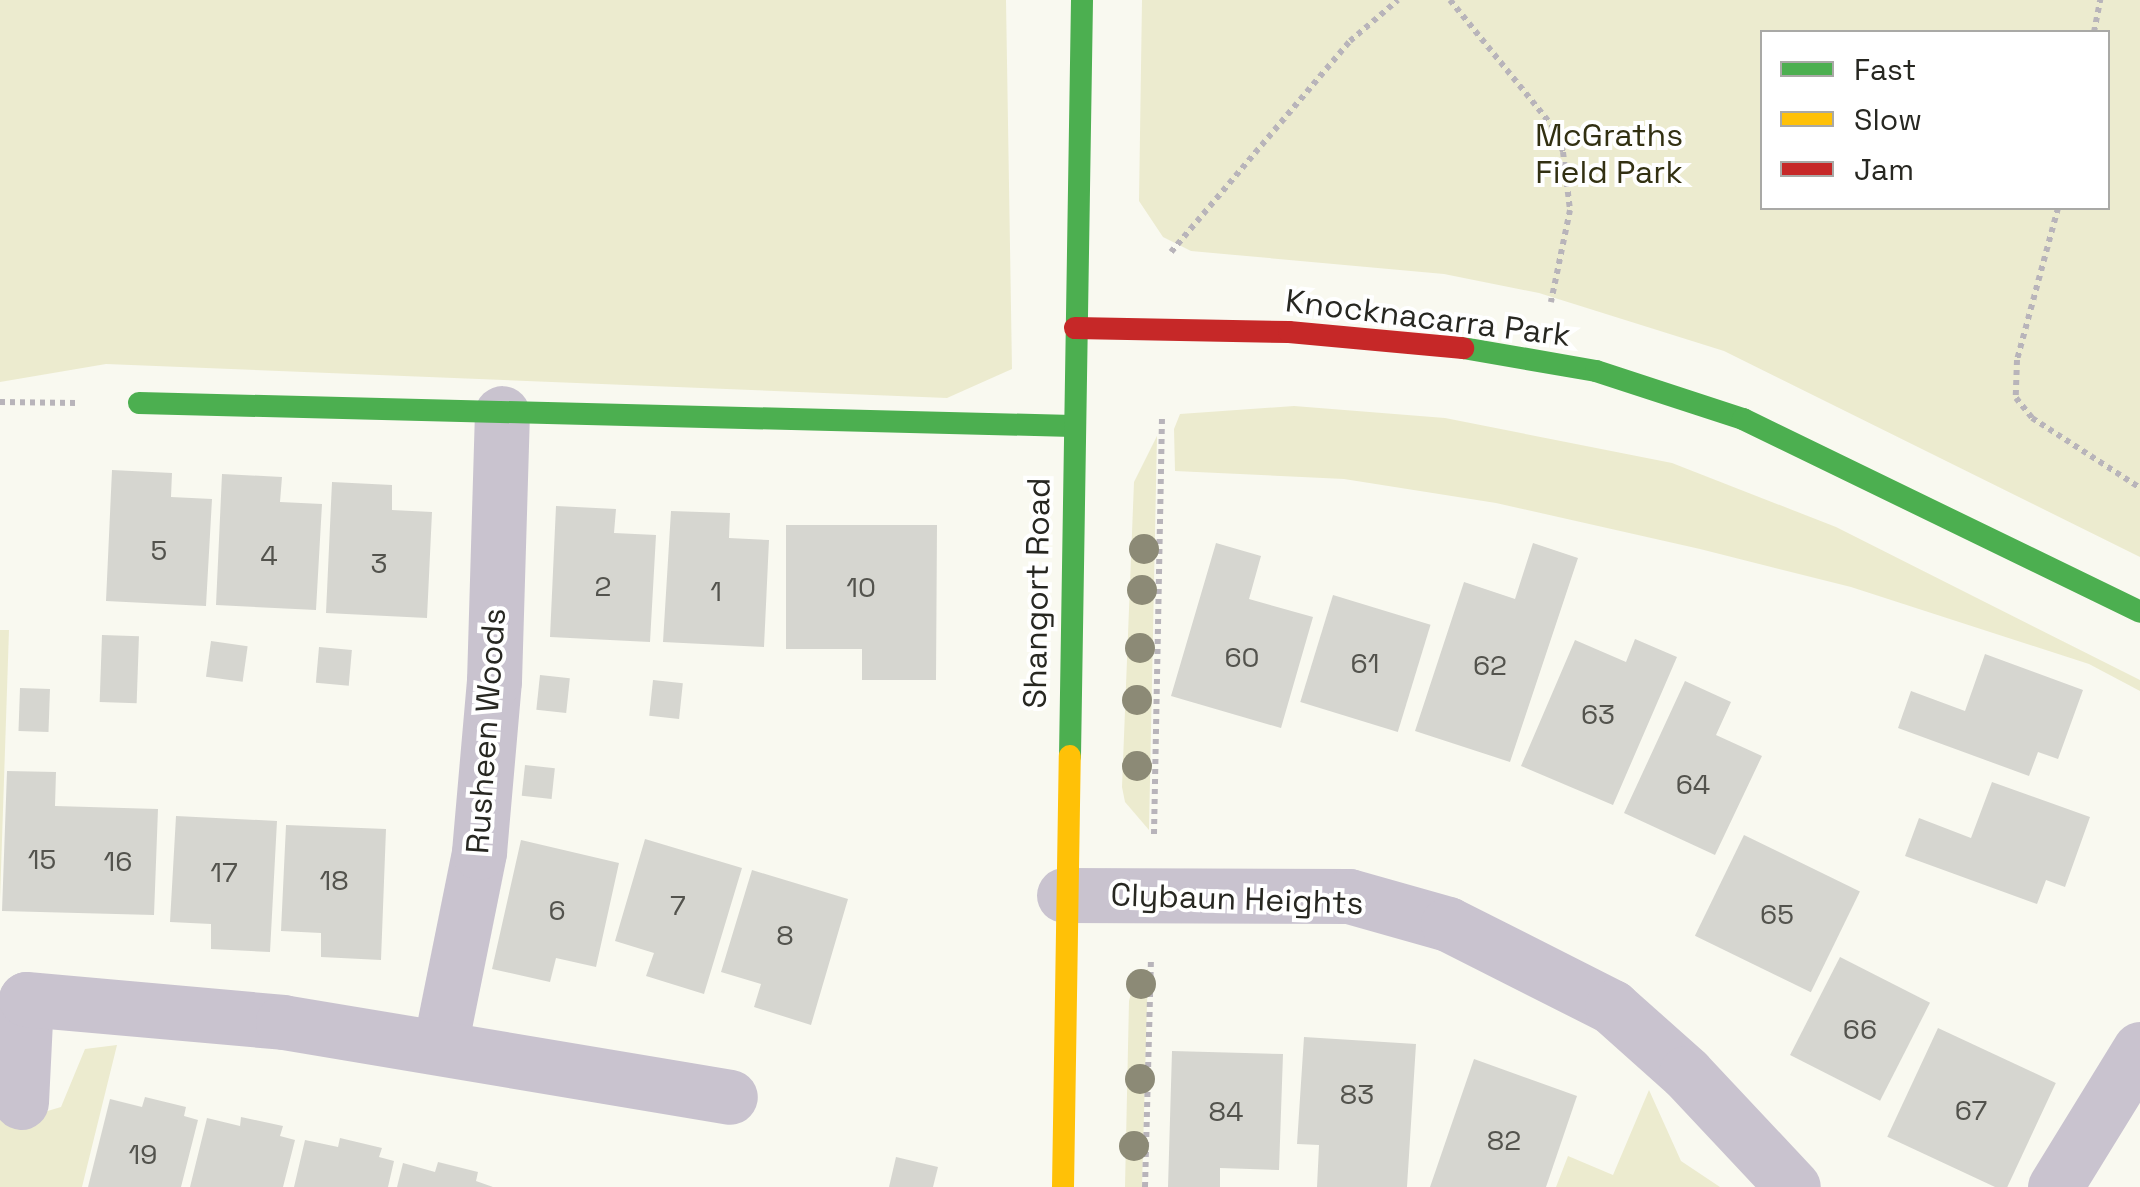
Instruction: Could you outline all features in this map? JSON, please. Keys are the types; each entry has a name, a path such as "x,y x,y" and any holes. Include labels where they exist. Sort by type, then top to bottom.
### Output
{"street":[{"name":"Shangort Road","path":"1062,1187 1082,0"},
{"name":"Knocknacarra Park","path":"1075,328 1289,332 1448,346 1596,370 1743,418 1838,460 2140,612"},
{"path":"138,403 1073,426"},
{"name":"Rusheen Woods","path":"440,1046 479,852 494,681 502,413"},
{"name":"Clybaun Heights","path":"1064,895 1349,896 1448,924 1612,1008 1686,1073 1793,1187"},
{"path":"20,1102 26,999 283,1022 730,1097"},
{"path":"2056,1187 2140,1050"}],"path":[{"path":"1171,252 1350,41 1398,0"},
{"path":"1450,0 1554,128 1563,152 1570,210 1550,308"},
{"path":"2094,30 2100,0"},
{"path":"2057,210 2017,360 2016,398 2032,418 2140,488"},
{"path":"0,402 138,403"},
{"path":"1154,840 1162,414"},
{"path":"1145,1187 1152,943"}],"green space":[{"path":"0,0 1006,0 1012,369 947,398 106,364 0,382"},
{"name":"McGraths Field Park","path":"1142,0 2140,0 2140,557 1724,351 1539,293 1444,274 1191,251 1163,237 1139,201"},
{"path":"1294,406 1445,418 1672,463 1836,527 2140,680 2140,691 2089,664 1851,587 1700,549 1496,503 1344,479 1175,471 1174,429 1180,414"},
{"path":"1157,436 1149,830 1125,802 1122,787 1134,482"},
{"path":"0,630 9,630 0,900"},
{"path":"1148,969 1142,1187 1125,1187 1129,1001 1135,978"},
{"path":"117,1045 82,1187 0,1187 0,1103 34,1115 61,1107 85,1049"},
{"path":"1649,1090 1681,1161 1720,1187 1556,1187 1568,1156 1613,1175"}],"building":[{"path":"112,470 172,473 171,497 212,499 206,606 106,601"},
{"path":"222,474 282,477 280,502 322,504 316,610 216,605"},
{"path":"332,482 392,485 392,510 432,512 427,618 326,613"},
{"path":"556,506 616,509 614,533 656,535 650,642 550,637"},
{"path":"671,511 730,513 729,538 769,540 764,647 663,642"},
{"path":"786,525 937,525 936,680 862,680 862,649 786,649"},
{"path":"1216,543 1261,556 1249,599 1313,617 1281,728 1171,696"},
{"path":"1533,543 1578,558 1510,762 1415,731 1464,582 1515,599"},
{"path":"1333,595 1431,625 1398,732 1300,702"},
{"path":"102,635 139,636 137,703 100,702"},
{"path":"1635,639 1677,657 1613,805 1521,766 1575,640 1626,662"},
{"path":"211,641 248,646 243,682 206,677"},
{"path":"319,647 352,650 349,686 316,683"},
{"path":"1985,654 2083,690 2058,759 2038,752 2029,776 1898,728 1911,691 1965,711"},
{"path":"540,675 570,678 566,713 536,710"},
{"path":"653,680 683,683 679,719 649,716"},
{"path":"1685,681 1731,702 1716,735 1762,756 1715,855 1624,813"},
{"path":"20,688 50,689 48,732 18,731"},
{"path":"525,765 555,768 552,799 522,796"},
{"path":"7,771 56,772 55,806 158,809 154,915 2,911"},
{"path":"1992,782 2090,817 2065,887 2046,880 2037,904 1905,856 1919,818 1971,838"},
{"path":"176,816 277,821 270,952 211,949 211,924 170,922"},
{"path":"286,825 386,829 381,960 321,957 321,933 281,931"},
{"path":"1744,835 1860,892 1811,992 1695,936"},
{"path":"645,839 742,868 704,994 646,976 654,953 615,941"},
{"path":"521,840 619,863 596,967 556,958 550,982 492,969"},
{"path":"752,870 848,899 811,1025 754,1007 761,984 721,972"},
{"path":"1840,957 1930,1003 1880,1101 1790,1055"},
{"path":"1938,1028 2056,1083 2007,1187 1995,1187 1887,1137"},
{"path":"1304,1037 1416,1044 1407,1187 1317,1187 1319,1145 1297,1144"},
{"path":"1172,1051 1283,1054 1279,1170 1220,1168 1220,1187 1168,1187"},
{"path":"1474,1059 1577,1096 1546,1187 1430,1187"},
{"path":"145,1097 186,1107 184,1116 198,1120 181,1187 88,1187 110,1099 142,1107"},
{"path":"241,1117 283,1126 280,1136 295,1140 283,1187 190,1187 207,1118 240,1126"},
{"path":"340,1138 382,1148 379,1157 394,1161 388,1187 294,1187 305,1140 338,1147"},
{"path":"896,1157 938,1167 933,1187 889,1187"},
{"path":"438,1162 478,1172 476,1181 493,1187 397,1187 403,1163 435,1172"}],"traffic: fast":[{"path":"1070,756 1082,0"},
{"path":"1463,348 1596,371 1743,419 2140,612"},
{"path":"139,403 1073,426"}],"traffic: slow":[{"path":"1063,1187 1070,756"}],"traffic: jam":[{"path":"1075,328 1289,332 1463,348"}]}
